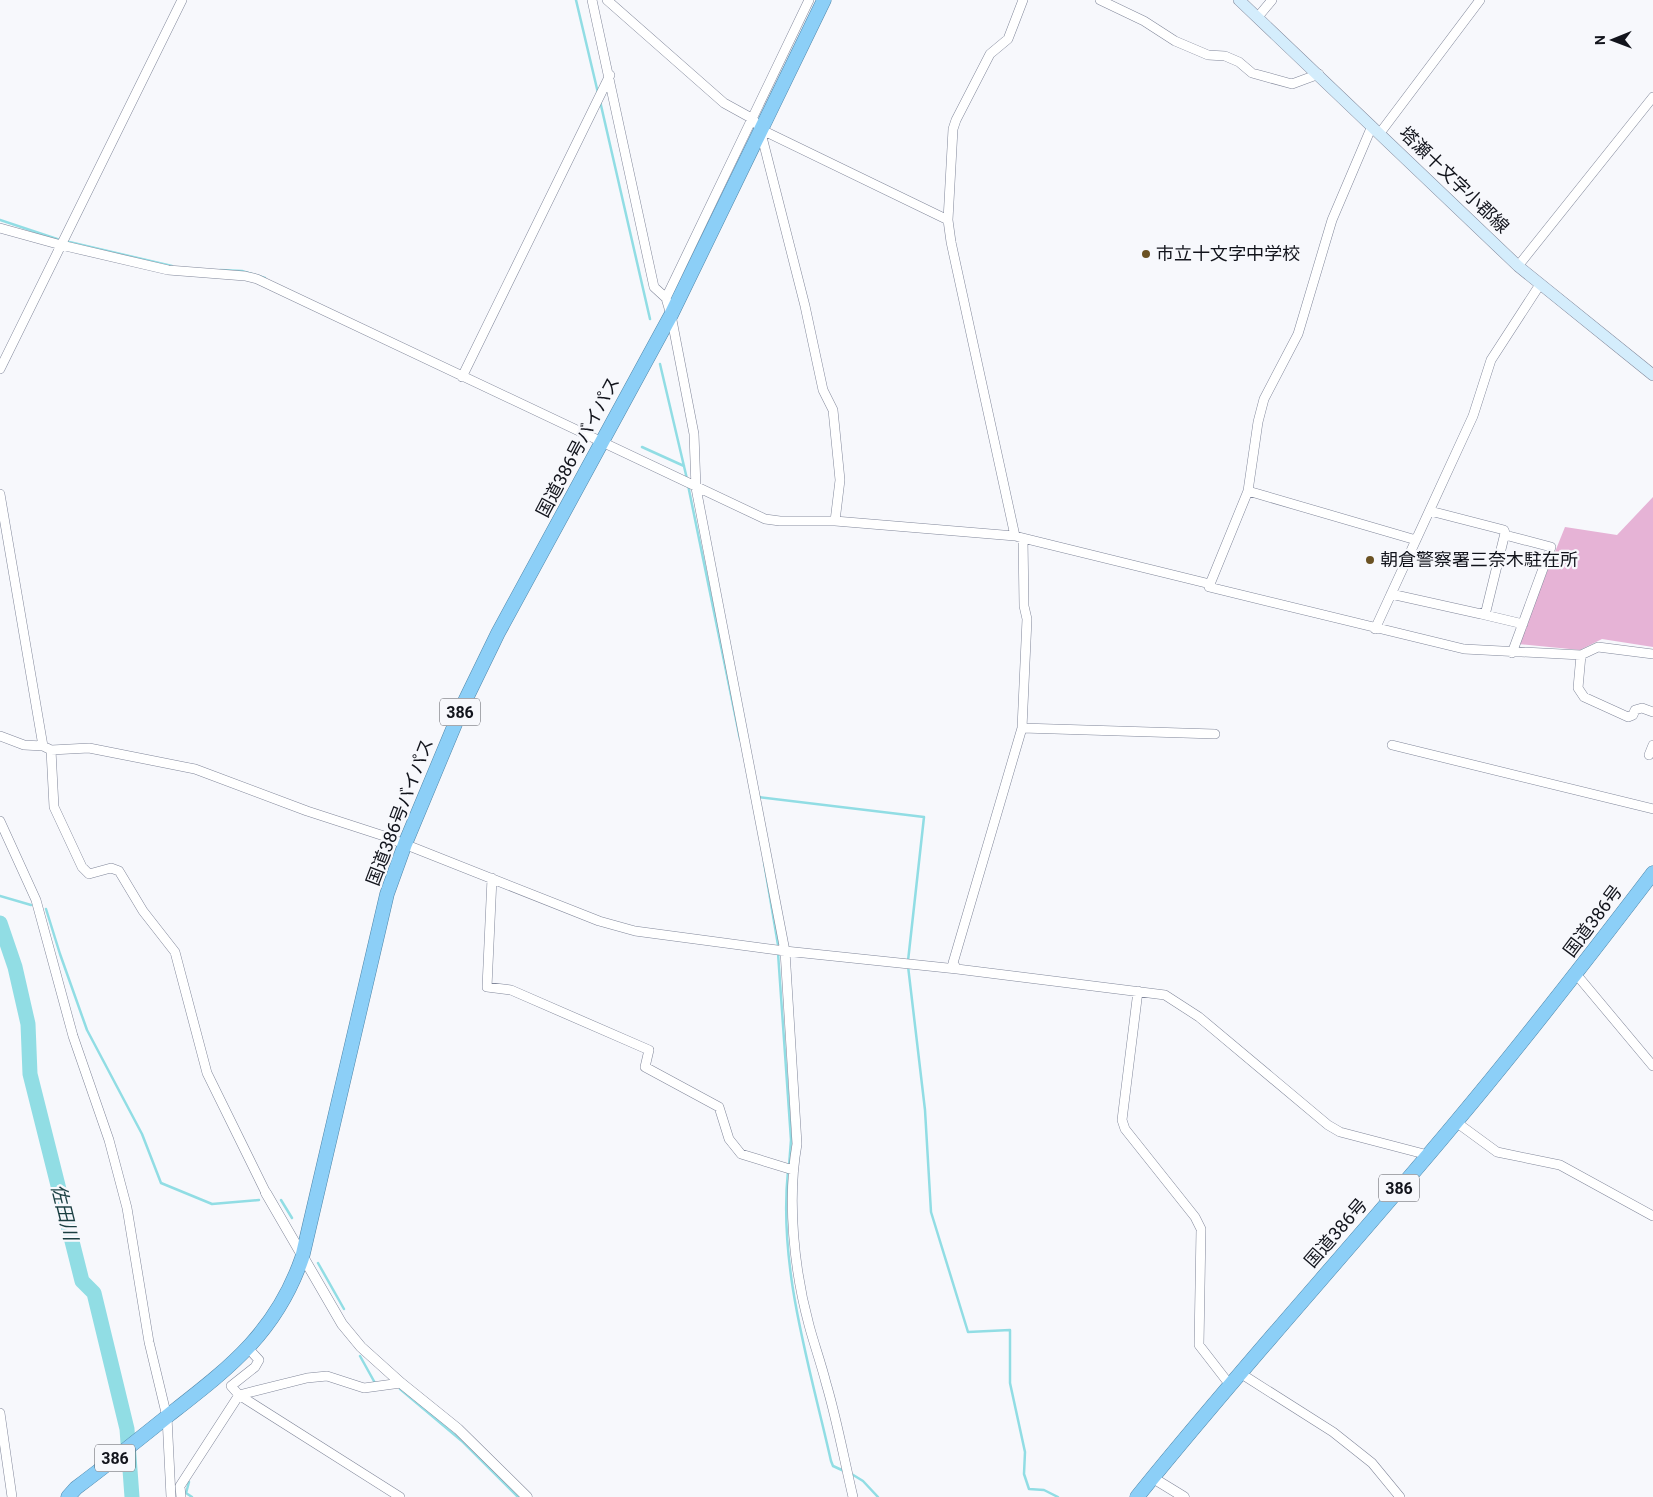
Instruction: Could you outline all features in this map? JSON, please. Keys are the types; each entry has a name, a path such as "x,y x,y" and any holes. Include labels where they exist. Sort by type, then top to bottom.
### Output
{"highway":[{"name":"国道386号バイパス","path":"72,1492 214,1382 248,1348 286,1298 302,1258 387,894 404,844 462,705 498,633 670,315 757,124 824,0"},
{"name":"国道386号","path":"1137,1497 1240,1373 1456,1122 1576,974 1653,873"}],"main road":[{"name":"塔瀬十文字小郡線","path":"1238,0 1319,74 1539,286 1653,375"}],"street":[{"path":"0,370 182,0"},
{"path":"592,0 610,75 654,287 666,298 670,315 694,434 696,488 785,952 797,1144 793,1170 793,1215 804,1304 827,1383 853,1497"},
{"path":"607,0 724,103 757,124 948,220"},
{"path":"666,298 757,124 809,0"},
{"path":"957,969 953,963 1022,728 1027,619 1024,606 1019,537 950,242 948,220 953,129 990,54 1008,39 1023,0"},
{"path":"1100,0 1144,21 1175,41 1208,55 1225,56 1239,62 1252,73 1292,84 1319,74"},
{"path":"1257,18 1272,0"},
{"path":"1480,0 1376,130 1332,220 1298,334 1264,399 1258,422 1248,491 1209,587 1375,629 1464,649 1582,655 1598,647 1653,654"},
{"path":"464,374 610,75"},
{"path":"1518,266 1653,97"},
{"path":"757,124 805,306 823,390 832,410 840,480 835,520"},
{"path":"0,228 61,246 168,270 245,276 256,279 464,374 601,444 765,519 780,522 835,520 1019,537 1210,584"},
{"path":"1375,629 1473,416 1491,360 1539,286"},
{"path":"1248,491 1416,540"},
{"path":"0,494 47,748 54,806 82,867 89,874 112,868 119,871 143,911 174,952 207,1073 266,1193 342,1324 361,1346 401,1383 458,1429 527,1497"},
{"path":"1430,511 1504,530 1505,535 1486,611 1481,614"},
{"path":"1505,535 1551,547 1513,652"},
{"path":"1391,594 1523,624"},
{"path":"1582,655 1578,688 1584,697 1628,717 1633,715 1635,710 1642,708 1653,712"},
{"path":"1022,728 1215,734"},
{"path":"0,736 24,745 47,748 89,748 195,769 404,844 599,921 620,927 785,952 957,969 1165,995 1200,1017 1328,1125 1340,1132 1428,1155"},
{"path":"1392,745 1653,810"},
{"path":"1649,755 1653,745"},
{"path":"0,821 36,900 73,1036 108,1140 127,1208 150,1342 167,1417 170,1497"},
{"path":"492,878 487,987 511,990 649,1050 645,1067 718,1107 729,1139 741,1154 793,1170"},
{"path":"1576,974 1653,1066"},
{"path":"1138,991 1122,1120 1125,1129 1195,1217 1201,1229 1200,1345 1230,1385"},
{"path":"1456,1122 1496,1152 1560,1165 1653,1216"},
{"path":"248,1348 259,1360 256,1367 231,1386 239,1395 400,1497"},
{"path":"1240,1373 1333,1432 1372,1463 1400,1497"},
{"path":"181,1497 180,1486 239,1395 307,1378 327,1376 364,1388 401,1383"},
{"path":"0,1413 12,1497"},
{"path":"1153,1478 1184,1497"}],"shaded area":[{"path":"1653,497 1653,647 1602,639 1580,650 1518,644 1565,527 1617,535"}],"waterway":[{"path":"576,0 598,93"},
{"path":"600,101 650,319"},
{"path":"0,220 60,240"},
{"path":"65,241 172,266"},
{"path":"220,270 242,271 265,278"},
{"path":"660,364 687,479"},
{"path":"642,447 684,466"},
{"path":"688,485 740,739"},
{"path":"758,797 924,817 908,961"},
{"path":"764,862 778,945"},
{"path":"0,896 31,905"},
{"path":"46,909 87,1030 142,1134 161,1183 212,1204 259,1200"},
{"name":"佐田川","path":"0,923 15,967 28,1024 30,1074 82,1281 94,1293 127,1429 132,1497"},
{"path":"778,953 791,1140 789,1166"},
{"path":"908,966 925,1110 931,1212 968,1332 1010,1330 1010,1383 1025,1452 1024,1474 1029,1489 1044,1490 1058,1497"},
{"path":"788,1171 786,1207 788,1244 798,1317 831,1461 833,1466 844,1471"},
{"path":"281,1200 292,1218"},
{"path":"318,1263 344,1309"},
{"path":"360,1356 375,1383"},
{"path":"400,1389 463,1442 518,1497"},
{"path":"850,1473 863,1481 878,1497"},
{"path":"189,1482 186,1493 192,1497"}],"place":[{"name":"市立十文字中学校","path":"1146,254"},
{"name":"朝倉警察署三奈木駐在所","path":"1370,560"}]}
